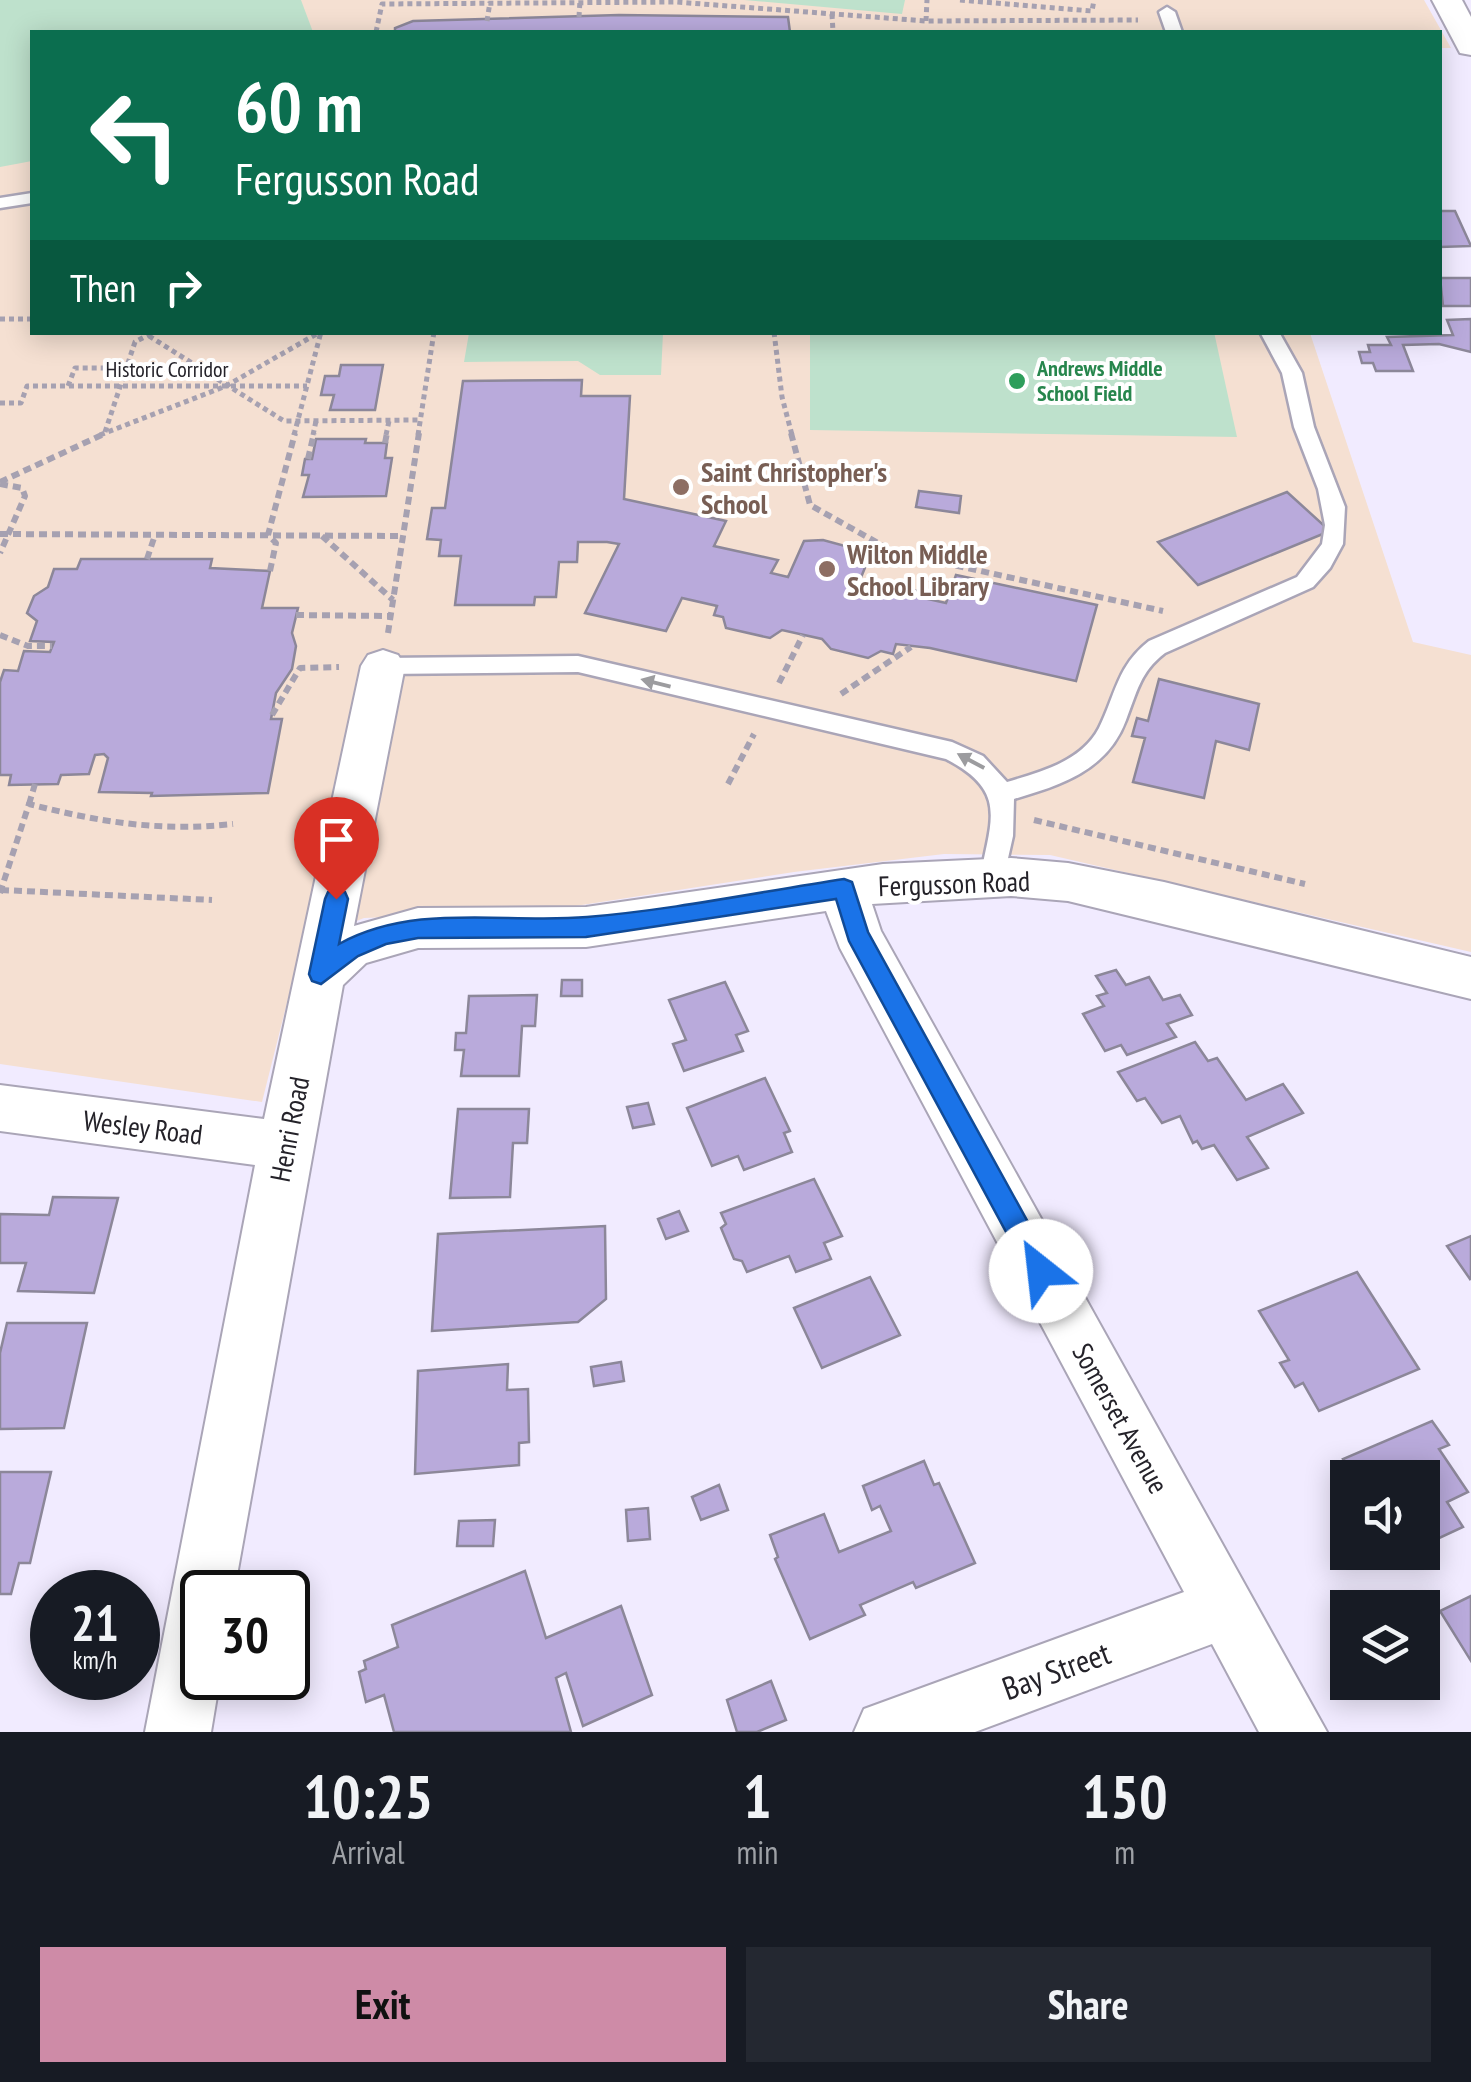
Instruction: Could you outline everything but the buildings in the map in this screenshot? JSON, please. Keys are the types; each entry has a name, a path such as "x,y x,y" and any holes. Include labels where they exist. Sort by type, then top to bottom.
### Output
{"street":[{"path":"1446,0 1471,46"},
{"name":"Henri Road","path":"207,1570 285,1145 387,641"},
{"name":"Fergusson Road","path":"321,974 349,950 382,936 418,928 586,927 844,889 994,878 1068,882 1471,978"},
{"name":"Somerset Avenue","path":"844,889 857,934 1294,1732"},
{"name":"Wesley Road","path":"0,1108 285,1145"},
{"name":"Bay Street","path":"886,1732 1225,1608"},
{"name":"Henri Road","path":"178,1732 184,1700"}],"lane":[{"path":"1167,12 1173,30"},
{"path":"0,203 30,198"},
{"path":"1003,803 1088,758 1108,735 1136,661 1157,647 1305,582 1324,565 1338,524 1334,502 1308,440 1289,365 1272,335"},
{"path":"387,641 578,664 952,751 991,772 1003,803 994,878"}],"path":[{"path":"926,21 927,0"},
{"path":"960,0 1092,11 1094,0"},
{"path":"376,30 382,4 677,1 926,21 1152,20 1167,12"},
{"path":"487,20 490,2"},
{"path":"579,18 580,2"},
{"path":"832,14 833,30"},
{"path":"0,319 30,319"},
{"path":"105,434 135,342 148,335"},
{"path":"151,335 284,421 420,420"},
{"path":"0,483 105,434 226,386 315,335"},
{"path":"268,535 319,335"},
{"path":"296,615 387,641 434,335"},
{"path":"774,335 782,397 810,505 894,552 1165,611"},
{"path":"68,386 75,368 126,368"},
{"name":"Historic Corridor","path":"0,403 21,403 27,386 307,386"},
{"path":"385,443 389,420"},
{"path":"308,459 316,421"},
{"path":"0,483 22,488 25,496 4,534 0,553"},
{"path":"4,534 403,536"},
{"path":"147,559 154,535"},
{"path":"268,535 276,544 270,572"},
{"path":"321,535 393,600"},
{"path":"0,635 28,646 52,646"},
{"path":"804,719 910,648"},
{"path":"272,715 300,668"},
{"path":"35,784 0,891 212,900"},
{"path":"1003,803 1305,884"},
{"path":"29,804 132,830 193,830 233,824"}],"shaded area":[{"name":"Saint Christopher's School","path":"0,0 1424,0 1441,30 30,30 30,335 1311,335 1413,642 1471,655 1471,952 1050,855 944,854 794,872 543,911 364,918 302,943 262,1102 0,1064"},
{"name":"Saint Christopher's School","path":"1442,32 1451,48 1442,48"}],"green space":[{"path":"0,0 301,0 312,30 30,30 30,161 0,167"},
{"path":"744,0 905,0 902,14"},
{"path":"469,335 663,335 661,375 600,375 578,361 464,362"},
{"name":"Andrews Middle School Field","path":"810,335 1215,335 1237,437 810,430"}],"place":[{"name":"Andrews Middle School Field","path":"1017,381"},
{"name":"Saint Christopher's School","path":"681,487"},
{"name":"Wilton Middle School Library","path":"827,569"}],"route":[{"path":"336,899 321,974 349,950 382,936 418,928 586,927 844,889 857,934 1041,1271"}]}
